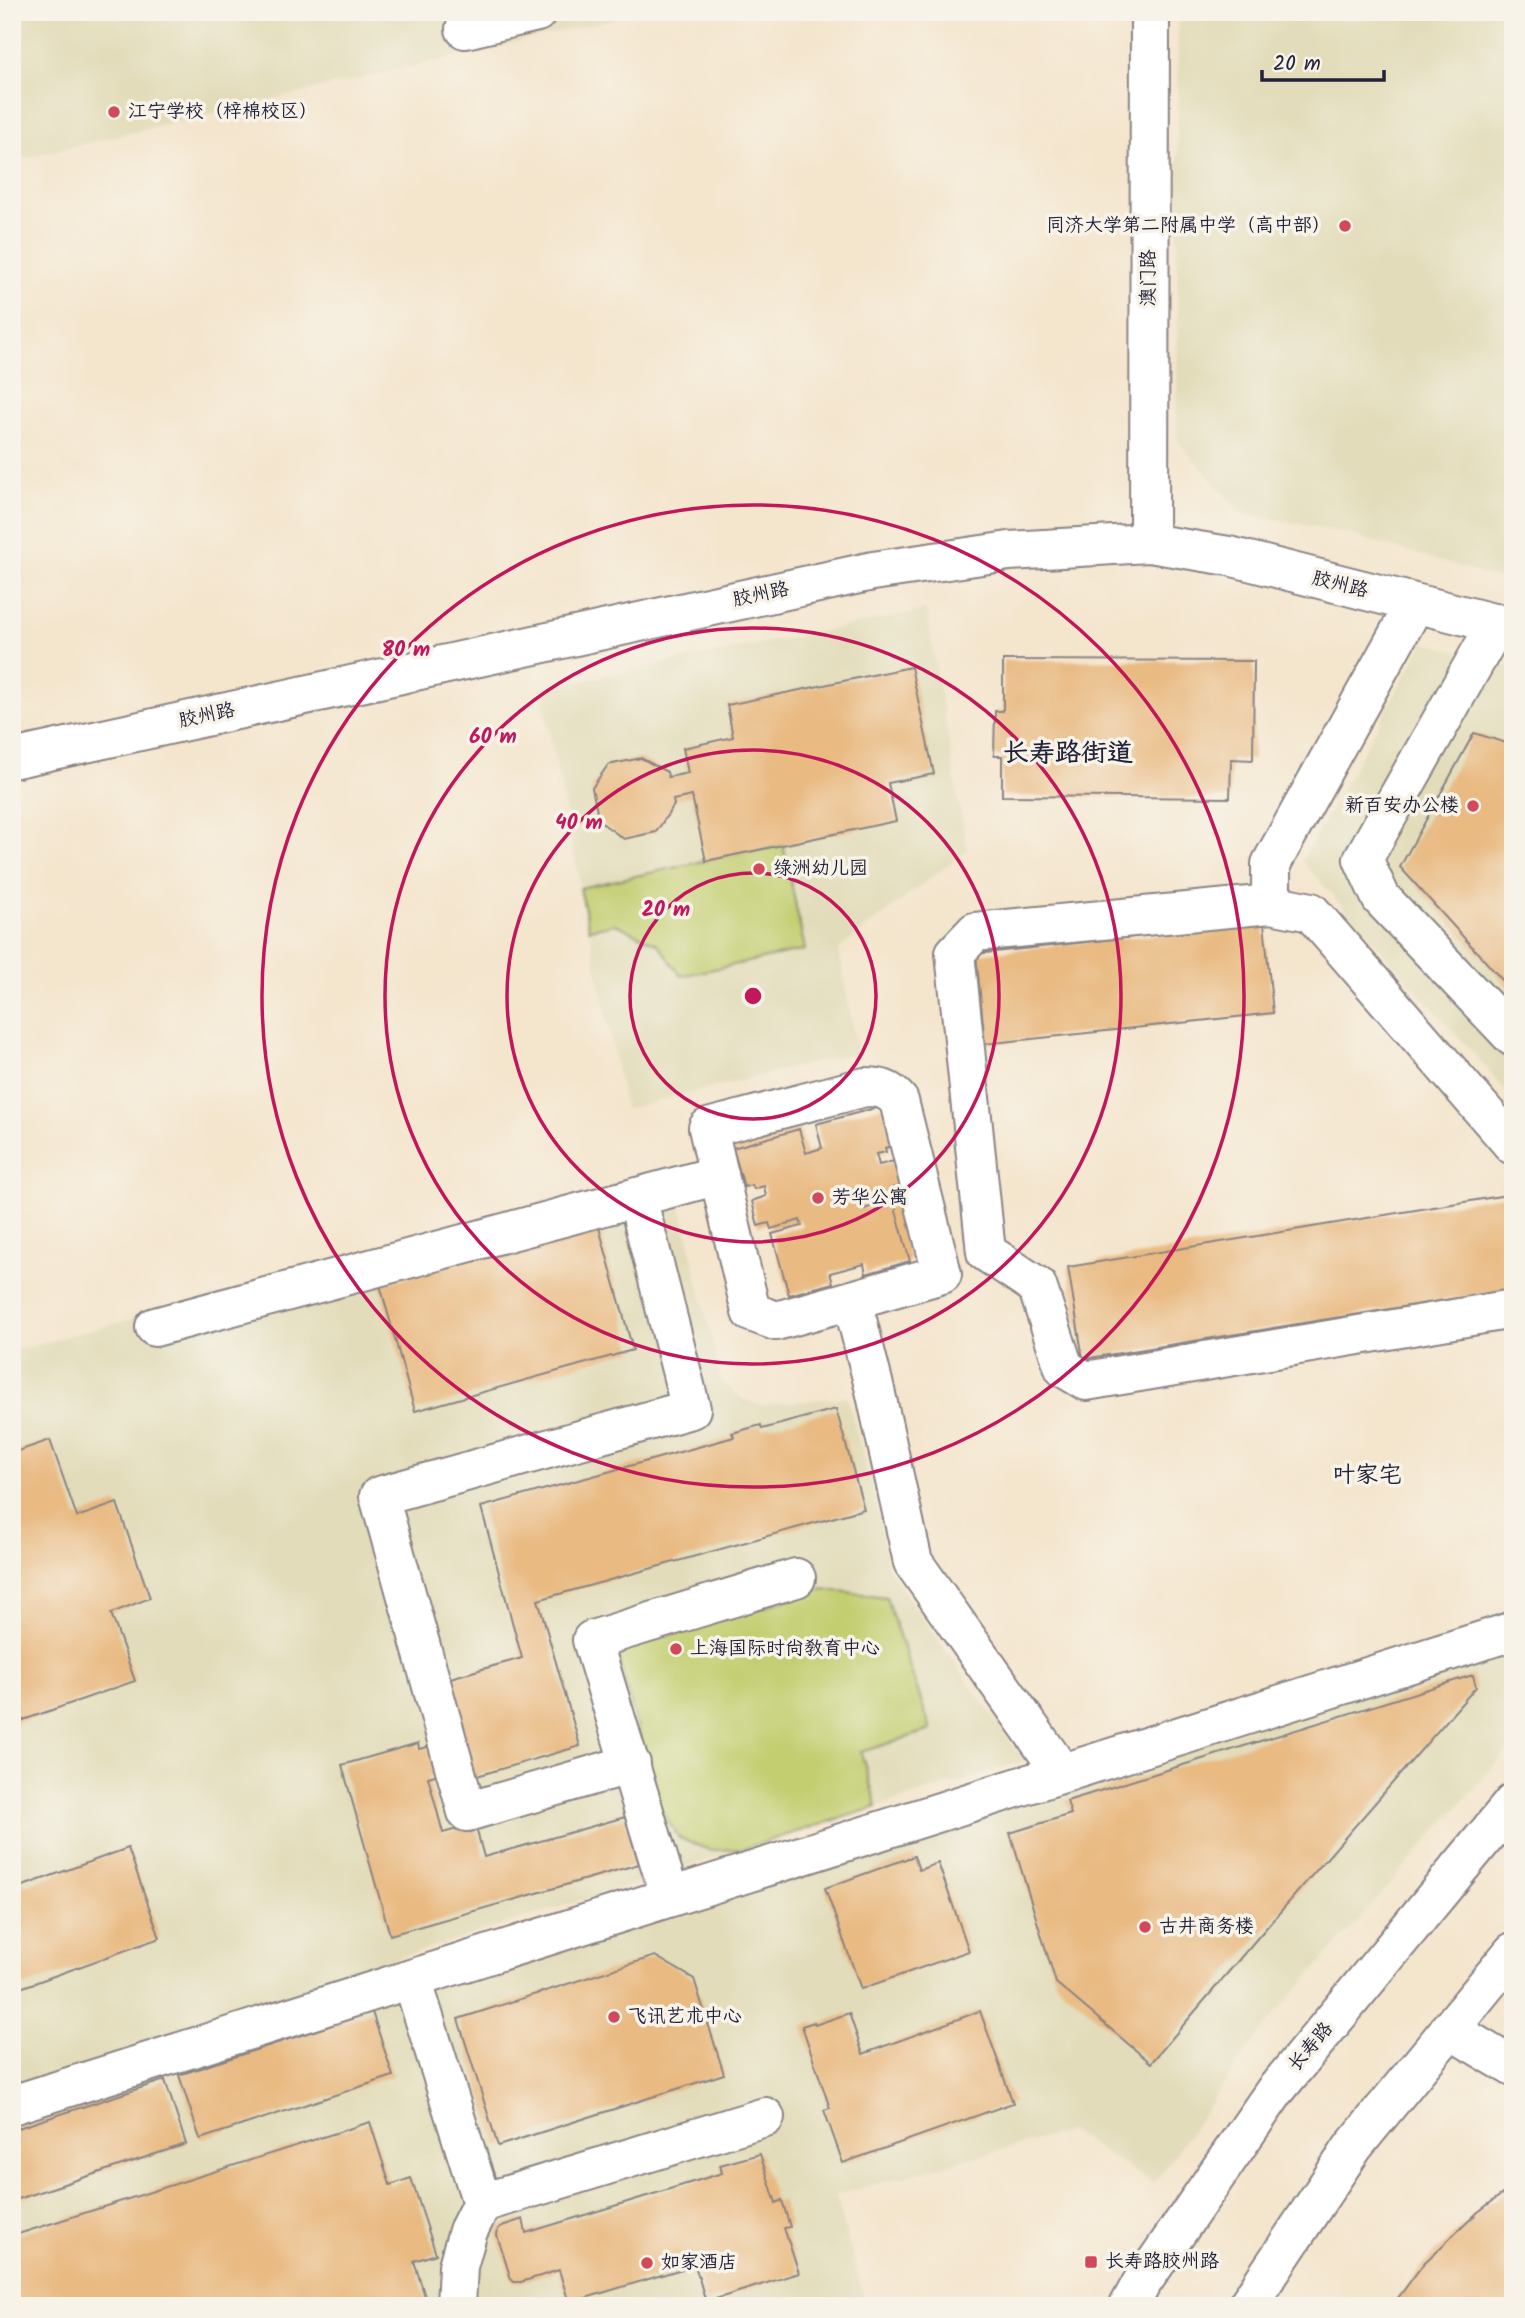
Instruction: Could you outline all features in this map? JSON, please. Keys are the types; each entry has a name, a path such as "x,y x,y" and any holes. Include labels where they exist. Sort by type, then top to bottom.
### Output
{"street":[{"path":"465,29 537,12"},
{"name":"澳门路","path":"1149,544 1150,12"},
{"name":"胶州路","path":"12,759 873,571 1009,551 1149,544 1229,556 1505,626"},
{"path":"1271,904 1271,864 1415,604"},
{"path":"1505,626 1363,859 1381,898 1513,1037"},
{"path":"1513,1145 1311,912 1271,904 975,932 955,953 986,1252 1037,1286 1064,1368 1086,1381 1513,1310"},
{"path":"865,1087 879,1087 892,1092 900,1101 942,1274 852,1300 776,1321 751,1312 708,1128 865,1087"},
{"path":"155,1327 719,1175"},
{"path":"631,1764 467,1812 379,1496 691,1409 637,1197"},
{"path":"852,1300 913,1562 1062,1773"},
{"path":"670,1897 592,1640 796,1578"},
{"path":"12,2105 1513,1630"},
{"name":"长寿路","path":"1129,2306 1141,2284 1274,2092 1513,1803"},
{"path":"1247,2306 1353,2147 1513,1952"},
{"path":"398,1983 482,2203"},
{"path":"1449,2029 1513,2067"},
{"path":"456,2306 458,2266 468,2231 482,2203 765,2117"}],"shaded area":[{"name":"江宁学校（梓棉校区）","path":"12,12 625,12 626,16 12,161"},
{"name":"同济大学第二附属中学（高中部）","path":"1178,12 1513,12 1513,583 1348,534 1240,512 1177,440"},
{"name":"绿洲幼儿园","path":"926,610 967,850 839,949 857,1052 625,1109 541,689"},
{"path":"1424,642 1513,668 1513,1098 1302,861"},
{"path":"678,1195 722,1383 742,1399 760,1405 847,1397 877,1506 888,1569 1024,1761 379,1964 385,1987 1513,1649 1513,1744 1260,2032 1154,2184 1070,2131 836,2195 866,2306 12,2306 12,1351 307,1272"}],"green space":[{"path":"783,844 805,950 681,976 658,944 616,924 589,929 580,888"},
{"path":"823,1589 886,1597 931,1730 861,1752 877,1807 742,1849 710,1850 680,1839 661,1811 616,1651"}],"building":[{"path":"1003,660 1254,661 1253,760 1231,759 1230,798 1002,796 1002,756 994,756 995,711 1003,711"},
{"path":"911,667 934,774 888,783 896,821 706,861 692,796 673,800 674,805 656,832 624,839 599,821 592,788 608,765 641,758 667,772 668,777 688,773 683,748 733,737 727,705"},
{"name":"新百安办公楼","path":"1474,733 1513,745 1513,992 1400,867"},
{"path":"1264,923 1273,1013 985,1044 976,954"},
{"name":"芳华公寓","path":"883,1106 894,1145 885,1148 886,1152 876,1154 879,1165 894,1161 900,1186 890,1189 891,1194 862,1202 864,1209 893,1200 910,1261 866,1274 864,1264 830,1273 833,1283 789,1295 772,1234 802,1226 800,1220 771,1229 769,1223 758,1226 752,1201 766,1196 764,1186 754,1189 752,1185 744,1187 733,1148 799,1129 806,1153 822,1148 816,1124"},
{"path":"1513,1194 1513,1289 1083,1359 1068,1267"},
{"path":"598,1224 633,1350 415,1411 380,1285"},
{"path":"836,1409 864,1509 538,1600 580,1746 470,1778 443,1680 522,1658 481,1507 734,1437 732,1433 761,1425 762,1429"},
{"path":"50,1440 77,1517 117,1503 150,1598 111,1613 135,1681 12,1724 12,1453"},
{"path":"1473,1675 1476,1687 1151,2063 1056,1983 1010,1833 1071,1814 1067,1801"},
{"path":"418,1743 419,1749 435,1745 442,1773 428,1777 443,1833 475,1824 484,1857 625,1817 639,1864 390,1935 342,1765"},
{"path":"128,1848 160,1938 12,1991 12,1890"},
{"path":"914,1856 919,1870 938,1863 969,1951 861,1989 825,1888"},
{"path":"655,1956 694,1979 724,2074 498,2146 458,2019"},
{"path":"980,2011 1013,2103 843,2163 824,2110 830,2108 802,2026 814,2022 815,2025 849,2013 863,2054"},
{"path":"372,2012 393,2076 200,2139 179,2075"},
{"path":"165,2080 186,2144 12,2201 12,2130"},
{"path":"370,2122 390,2185 411,2178 436,2254 414,2261 428,2306 12,2306 12,2236"},
{"path":"760,2154 776,2203 782,2200 790,2227 784,2228 799,2273 706,2302 695,2265 569,2303 559,2270 521,2282 511,2279 497,2235 502,2226 523,2219 526,2233 722,2173 720,2165"},
{"path":"1513,2186 1513,2306 1392,2306 1424,2263 1478,2212"}],"place":[{"name":"江宁学校（梓棉校区）","path":"114,112"},
{"name":"同济大学第二附属中学（高中部）","path":"1345,226"},
{"name":"新百安办公楼","path":"1473,806"},
{"name":"绿洲幼儿园","path":"759,869"},
{"name":"芳华公寓","path":"818,1198"},
{"name":"上海国际时尚教育中心","path":"676,1649"},
{"name":"古井商务楼","path":"1145,1927"},
{"name":"飞讯艺术中心","path":"614,2017"},
{"name":"长寿路胶州路","path":"1091,2262"},
{"name":"如家酒店","path":"647,2263"}],"district":[{"name":"长寿路街道","path":"1068,754"},
{"name":"叶家宅","path":"1367,1476"}]}
